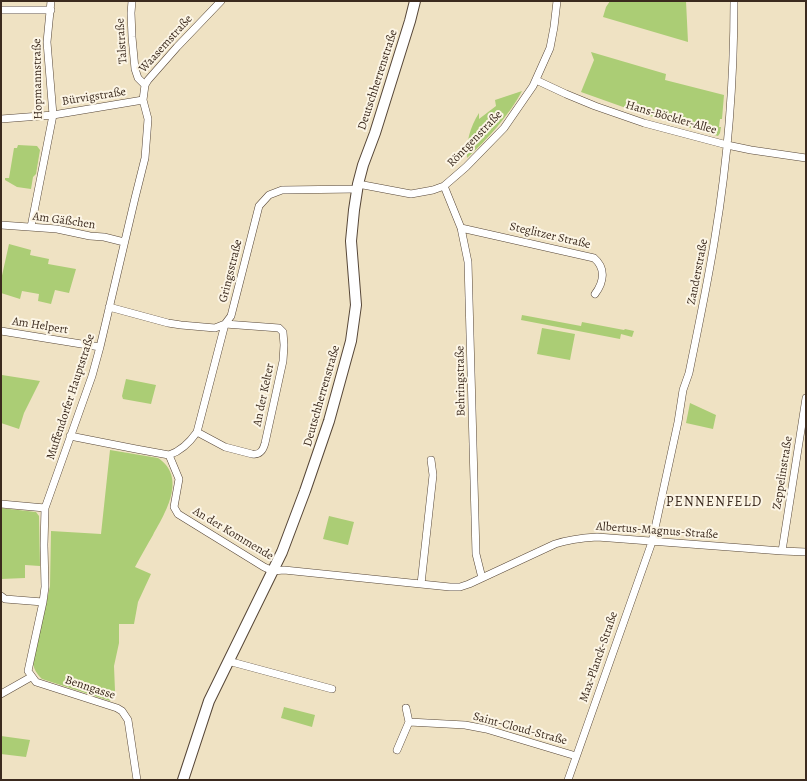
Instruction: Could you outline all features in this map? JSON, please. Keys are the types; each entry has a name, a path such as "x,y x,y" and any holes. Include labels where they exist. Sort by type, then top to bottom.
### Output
{"street":[{"name":"Hopmannstraße","path":"31,227 53,115 47,42 51,1"},
{"name":"Talstraße","path":"132,1 132,37 135,69 138,78 145,85"},
{"name":"Waasemstraße","path":"145,85 177,47 221,1"},
{"name":"Deutschherrenstraße","path":"183,780 209,701 282,552 329,421 351,341 356,305 351,241 357,187 416,1"},
{"name":"Röntgenstraße","path":"357,187 411,194 433,190 444,186 466,167 504,128 536,80 550,48 557,1"},
{"name":"Zanderstraße","path":"652,542 678,422 683,390 689,374 716,235 727,145 734,47 734,1"},
{"path":"1,10 51,10"},
{"name":"Hans-Böckler-Allee","path":"536,80 595,106 644,123 727,145 806,158"},
{"path":"143,100 145,85"},
{"name":"Bürvigstraße","path":"1,119 53,115 143,100"},
{"name":"Muffendorfer Hauptstraße","path":"31,677 28,671 45,587 45,508 92,376 100,347 145,158 148,119 143,100"},
{"name":"Behringstraße","path":"444,186 461,228 468,262 476,554 482,578"},
{"name":"Gringsstraße","path":"197,432 225,324 231,316 259,206 269,195 282,190 357,187"},
{"name":"Am Gäßchen","path":"1,224 57,229 124,242"},
{"name":"Steglitzer Straße","path":"461,228 594,258 600,264 602,274 600,285 595,294"},
{"path":"109,307 168,323 181,325 215,328 225,324"},
{"name":"An der Kelter","path":"197,432 225,447 252,454 260,453 263,450 265,443 283,361 284,332 279,328 225,324"},
{"name":"Am Helpert","path":"1,331 100,347"},
{"name":"Zeppelinstraße","path":"782,551 806,398"},
{"path":"70,436 169,455 177,452 191,441 197,432"},
{"name":"An der Kommende","path":"169,455 179,479 174,507 178,514 264,567 273,571"},
{"path":"421,584 433,475 430,460"},
{"path":"1,504 45,508"},
{"name":"Albertus-Magnus-Straße","path":"273,571 284,570 460,587 555,544 568,540 597,537 806,552"},
{"name":"Max-Planck-Straße","path":"568,780 652,542"},
{"path":"1,596 5,599 43,602"},
{"path":"228,661 332,690"},
{"path":"1,694 31,677"},
{"name":"Benngasse","path":"31,677 36,682 117,708 122,711 128,720 137,780"},
{"path":"397,750 409,722 406,708"},
{"name":"Saint-Cloud-Straße","path":"409,722 465,725 486,729 576,756"}],"green space":[{"path":"610,1 686,1 688,42 603,17 606,7"},
{"path":"591,52 666,74 665,80 724,95 722,119 720,119 719,127 721,127 720,133 718,136 640,113 581,92 594,60"},
{"path":"522,91 498,126 467,158 469,135 479,113 479,119 496,106 495,100"},
{"path":"18,145 37,146 40,150 36,174 33,177 31,189 17,187 5,180 5,178 9,178 14,148 17,148"},
{"path":"9,244 31,250 30,255 49,259 48,264 76,269 69,293 55,290 51,304 38,301 39,294 22,291 20,299 1,293 1,280"},
{"path":"522,315 581,326 582,322 634,331 632,337 621,334 620,339 521,320"},
{"path":"542,328 575,334 570,360 537,354"},
{"path":"2,375 40,381 24,413 19,429 1,423"},
{"path":"126,379 156,385 151,404 123,399 122,396"},
{"path":"690,403 716,415 713,429 686,423"},
{"path":"110,450 158,458 167,466 173,485 168,506 135,567 151,574 138,602 134,624 119,624 119,643 114,666 115,691 110,701 42,679 36,672 33,663 50,586 51,531 101,534"},
{"path":"1,508 36,512 39,516 40,566 25,565 25,578 1,579"},
{"path":"329,516 354,522 348,545 323,539"},
{"path":"284,707 315,715 312,727 281,718"},
{"path":"1,736 30,740 26,757 1,754"}],"district":[{"name":"PENNENFELD","path":"714,503"}]}
